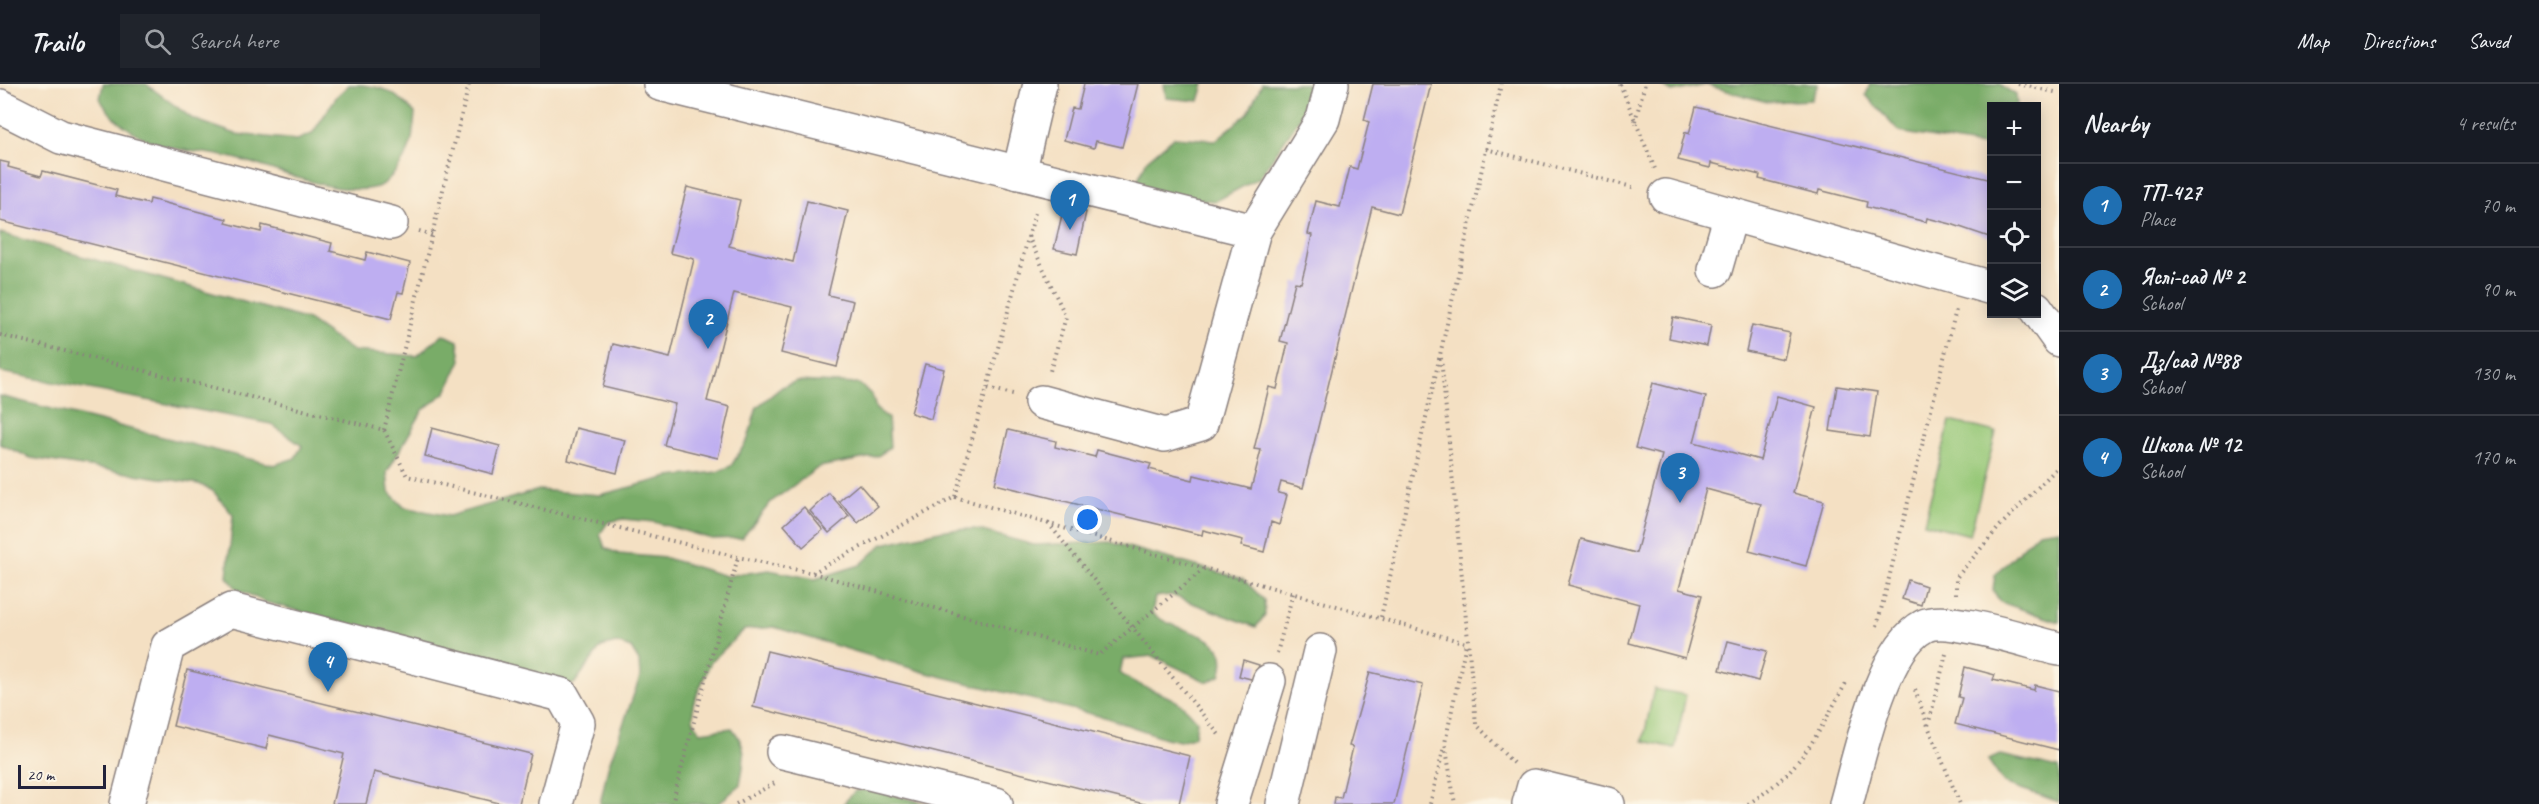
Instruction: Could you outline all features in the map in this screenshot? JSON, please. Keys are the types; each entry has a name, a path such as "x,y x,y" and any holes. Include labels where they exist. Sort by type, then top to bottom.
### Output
{"lane":[{"path":"660,84 1254,231"},
{"path":"1031,176 1040,84"},
{"path":"1041,402 1165,435 1201,424 1254,231 1323,119 1332,84"},
{"path":"0,106 61,137 391,223"},
{"path":"1666,196 1978,284"},
{"path":"1715,270 1731,214"},
{"path":"2041,314 2059,340"},
{"path":"128,804 168,646 231,610 562,695 578,723 556,804"},
{"path":"1846,804 1880,687 1900,648 1925,625 1954,623 2059,649"},
{"path":"1283,804 1320,651"},
{"path":"1231,804 1269,681"},
{"path":"783,753 996,804"},
{"path":"1532,795 1608,804"}],"path":[{"path":"469,84 384,430 407,476 812,573 1099,655 1205,568"},
{"path":"1381,617 1501,84"},
{"path":"1620,84 1666,196"},
{"path":"1635,121 1645,84"},
{"path":"2018,84 2059,93"},
{"path":"1486,149 1666,196"},
{"path":"955,497 1028,236 1031,176"},
{"path":"987,387 1041,402 1066,316 1028,236"},
{"path":"1928,726 1900,648 1876,631 1978,284"},
{"path":"0,335 384,430"},
{"path":"1440,354 1466,643 1476,724 1532,795"},
{"path":"812,573 955,497 1466,643"},
{"path":"1048,523 1220,735 1217,747"},
{"path":"672,804 738,557"},
{"path":"1269,681 1293,593"},
{"path":"1430,804 1466,643"},
{"path":"1748,804 1776,786 1806,754 1847,682"},
{"path":"1445,743 1455,804"}],"green space":[{"path":"103,84 146,84 193,119 236,134 297,140 312,134 337,96 349,85 370,86 393,94 415,113 412,138 401,165 382,185 368,189 332,186 241,160 171,147 148,140 127,128 109,112 100,99"},
{"path":"1164,84 1204,84 1199,101 1166,98"},
{"path":"1262,84 1314,84 1308,106 1259,178 1216,201 1162,197 1135,185 1147,160 1174,137 1216,140 1248,113"},
{"path":"1659,84 1818,84 1811,100 1767,102 1706,85 1672,92"},
{"path":"1870,84 1999,84 2016,95 2017,102 1987,102 1987,147 1899,132 1866,95"},
{"path":"0,233 308,320 353,351 417,356 443,334 458,341 461,360 446,392 423,410 387,472 389,492 404,507 449,516 539,490 600,495 669,477 717,472 731,466 748,439 757,407 782,387 797,381 859,384 872,395 876,409 888,418 890,447 878,456 819,467 771,502 742,538 712,539 654,522 623,519 608,522 600,534 605,548 619,554 666,558 726,576 769,570 815,579 860,565 883,544 944,530 975,529 1034,545 1110,542 1243,579 1264,600 1265,615 1256,627 1171,595 1155,597 1152,613 1212,642 1220,650 1223,661 1220,676 1207,682 1153,656 1123,659 1120,673 1179,703 1197,721 1195,736 1180,741 1107,718 927,673 774,627 744,630 711,662 693,704 693,719 700,732 732,728 737,735 744,755 740,785 718,804 600,804 608,767 640,677 639,661 631,648 616,643 601,647 574,684 560,688 446,650 265,602 237,589 227,577 233,515 213,491 199,484 31,458 0,444 0,396 274,465 295,458 302,446 271,424 0,372"},
{"path":"1950,421 1996,432 1970,535 1924,523"},
{"path":"2059,529 2059,622 2000,602 1993,590 1995,575 2038,532"},
{"path":"1654,689 1686,695 1675,748 1643,741"},
{"path":"2000,755 2059,768 2059,802 2004,783 1988,760"},
{"path":"871,789 929,804 843,804 855,791"}],"building":[{"path":"1084,84 1138,84 1122,147 1096,141 1094,148 1064,140 1072,108 1078,109"},
{"path":"1373,84 1431,84 1399,214 1372,207 1303,488 1281,482 1278,493 1287,495 1279,525 1271,522 1264,552 1241,546 1243,540 1203,530 1202,535 995,484 1008,430 1056,441 1055,447 1095,457 1097,450 1151,464 1149,469 1193,480 1194,475 1251,489 1261,450 1254,449 1269,387 1277,389 1288,343 1280,341 1295,282 1301,283 1307,260 1312,235 1308,234 1316,201 1340,207 1350,167 1357,169 1369,122 1364,120"},
{"path":"1696,107 1987,179 1987,236 1927,218 1926,222 1866,207 1867,202 1819,190 1818,194 1759,179 1760,175 1711,163 1710,168 1678,160 1685,132 1689,134"},
{"path":"0,161 9,163 8,167 41,176 43,171 117,190 115,196 149,204 150,199 227,219 226,223 261,232 262,225 332,243 330,251 365,260 367,252 410,263 403,293 398,292 391,319 0,221"},
{"path":"687,187 740,200 729,246 793,262 807,201 848,211 828,295 853,301 837,367 781,353 792,307 734,293 707,401 730,407 718,458 664,445 675,404 603,387 613,344 670,358 694,259 670,253"},
{"path":"1064,206 1086,212 1077,254 1054,249"},
{"path":"1673,317 1711,325 1707,346 1669,338"},
{"path":"1752,325 1790,333 1784,359 1746,351"},
{"path":"925,364 944,369 931,419 911,413"},
{"path":"1653,383 1706,397 1694,442 1760,460 1777,396 1816,407 1793,493 1824,501 1806,566 1749,551 1761,504 1706,489 1679,589 1702,595 1685,658 1629,643 1639,604 1568,585 1581,539 1636,553 1662,455 1635,448"},
{"path":"1837,386 1877,392 1870,437 1830,431"},
{"path":"432,428 500,446 493,474 425,456"},
{"path":"576,428 625,440 617,473 568,460"},
{"path":"859,484 878,506 858,523 839,501"},
{"path":"829,493 849,516 829,533 810,511"},
{"path":"804,507 823,530 803,547 784,525"},
{"path":"1908,580 1926,586 1921,605 1902,599"},
{"path":"1728,641 1767,651 1758,681 1720,670"},
{"path":"767,651 1190,756 1179,804 1144,804 753,707"},
{"path":"1243,660 1259,665 1255,680 1239,676"},
{"path":"1965,667 1995,675 1993,680 2034,690 2035,685 2059,691 2059,750 1955,724 1962,698 1958,697"},
{"path":"187,670 531,754 519,804 503,804 374,772 366,804 332,804 344,754 269,735 266,749 173,726"},
{"path":"1370,672 1423,685 1394,804 1334,804 1335,797 1341,798 1353,747 1349,746"}],"place":[{"name":"ТП-427","path":"1070,230"},
{"name":"Яслі-сад № 2","path":"708,349"},
{"name":"Дз/сад №88","path":"1680,503"},
{"name":"Школа № 12","path":"328,692"}]}
